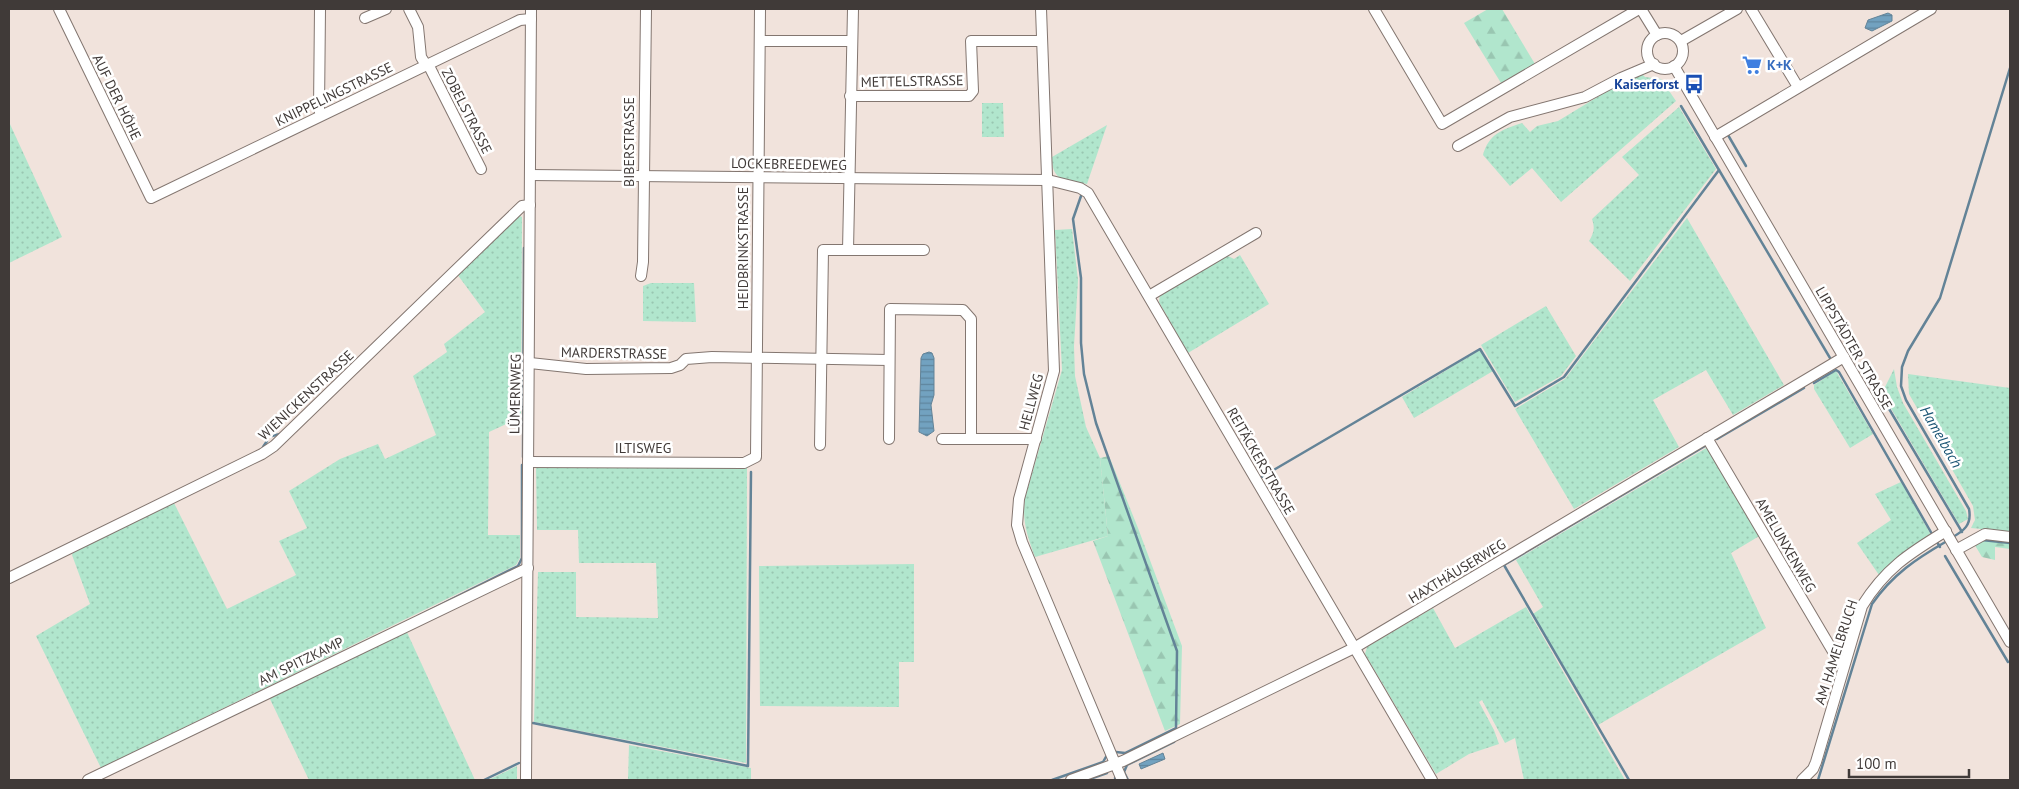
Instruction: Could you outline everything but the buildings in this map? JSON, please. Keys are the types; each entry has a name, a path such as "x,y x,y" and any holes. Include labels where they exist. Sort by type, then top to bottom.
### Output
{"street":[{"name":"AUF DER HÖHE","path":"59,9 151,198"},
{"path":"320,9 319,109 321,115"},
{"path":"365,17 386,9"},
{"name":"ZOBELSTRASSE","path":"409,9 418,27 421,56 481,169"},
{"name":"BIBERSTRASSE","path":"641,276 643,262 646,9"},
{"name":"HEIDBRINKSTRASSE","path":"756,457 760,9"},
{"path":"848,250 853,9"},
{"name":"HELLWEG","path":"1041,9 1054,371 1019,499 1018,525 1025,549 1122,780"},
{"path":"1374,9 1442,124 1640,9 1657,36"},
{"path":"1680,41 1736,9"},
{"path":"1751,9 1798,87"},
{"path":"1715,137 1931,9"},
{"name":"KNIPPELINGSTRASSE","path":"151,198 531,14"},
{"name":"LÜMERNWEG","path":"526,780 531,14"},
{"path":"1670,34 1680,41 1683,55 1680,62 1674,66 1664,69 1654,64 1648,55 1649,44 1657,36 1670,34"},
{"path":"760,41 852,41"},
{"name":"METTELSTRASSE","path":"850,96 968,96 973,91 971,41 1042,41"},
{"path":"1621,78 1648,55"},
{"path":"1458,146 1510,117 1585,97 1621,78 1654,64"},
{"name":"LIPPSTÄDTER STRASSE","path":"1674,66 2010,642"},
{"name":"LOCKEBREEDEWEG","path":"530,174 1048,180"},
{"name":"REITÄCKERSTRASSE","path":"1048,180 1080,188 1088,193 1432,780"},
{"name":"WIENICKENSTRASSE","path":"9,578 175,498 262,454 274,446 522,206 530,206"},
{"path":"1149,296 1256,233"},
{"path":"820,445 823,250 924,250"},
{"path":"889,440 890,309 963,310 971,319 971,439"},
{"name":"HAXTHÄUSERWEG","path":"1071,780 1116,764 1354,648 1844,357"},
{"name":"MARDERSTRASSE","path":"530,363 586,369 671,368 680,365 686,359 889,360"},
{"name":"AMELUNXENWEG","path":"1707,438 1838,660 1844,663"},
{"path":"942,439 1036,439"},
{"name":"ILTISWEG","path":"528,462 744,463 756,457"},
{"name":"AM HAMELBRUCH","path":"1802,780 1813,769 1816,762 1862,606 1875,585 1899,561 1946,532"},
{"path":"1955,547 1985,534 2010,537"},
{"name":"AM SPITZKAMP","path":"88,780 528,568"}],"green space":[{"path":"1488,9 1502,9 1535,64 1501,83 1464,23"},
{"path":"1641,73 1645,77 1661,79 1676,101 1561,202 1532,168 1510,186 1483,155 1492,137 1502,131 1522,123 1530,132 1537,126 1558,121 1622,82"},
{"path":"982,103 1003,103 1004,137 982,137"},
{"path":"1679,107 1716,169 1630,281 1589,241 1594,230 1592,219 1639,175 1622,157"},
{"path":"9,122 62,237 9,263"},
{"path":"1107,125 1087,184 1058,176 1052,157"},
{"path":"518,215 522,217 521,417 489,432 488,535 520,535 520,558 516,565 101,768 36,636 90,604 72,555 74,550 173,501 227,609 296,575 279,541 307,528 289,491 340,459 378,444 385,459 436,435 413,376 447,352 444,344 485,312 457,274"},
{"path":"1687,218 1784,385 1733,415 1706,370 1653,400 1679,447 1574,509 1515,409 1565,379"},
{"path":"1072,229 1078,280 1074,346 1075,376 1086,427 1100,458 1108,536 1035,557 1026,528 1024,514 1025,498 1062,370 1055,230"},
{"path":"1226,255 1234,259 1240,255 1269,304 1188,353 1159,302 1160,293"},
{"path":"651,283 694,283 696,322 643,321 643,286"},
{"path":"1546,306 1576,356 1561,376 1515,402 1481,345"},
{"path":"1480,350 1493,371 1414,418 1402,397"},
{"path":"1894,369 1897,387 1903,403 1966,511 1968,519 1959,524 1882,393"},
{"path":"1836,371 1873,434 1850,448 1814,389 1814,385"},
{"path":"1908,374 2010,388 2010,532 1971,528 1975,520 1973,506 1909,394"},
{"path":"1708,447 1761,535 1731,553 1766,628 1598,725 1533,614 1543,607 1516,560"},
{"path":"1109,456 1182,646 1180,724 1165,731 1093,541 1108,536 1100,458"},
{"path":"536,465 747,468 746,763 534,722 538,572 576,572 576,617 658,618 656,563 579,563 578,530 537,530"},
{"path":"1901,482 1931,535 1897,558 1879,575 1857,543 1891,520 1875,494"},
{"path":"1986,537 2010,540 2010,549 1995,547 1995,560 1982,557 1973,542"},
{"path":"914,564 914,662 899,662 899,707 760,706 759,566"},
{"path":"1526,607 1625,780 1524,780 1515,738 1505,743 1482,700 1479,702 1494,730 1499,744 1469,754 1436,774 1365,654 1367,647 1433,608 1455,648"},
{"path":"405,628 475,780 309,780 268,695"},
{"path":"629,745 751,768 751,780 628,780"},
{"path":"517,766 517,780 488,780"}],"water":[{"path":"1888,13 1892,15 1892,21 1872,31 1865,28 1868,20"},
{"path":"932,353 934,358 934,395 931,405 934,431 927,436 919,432 921,358 923,354"},
{"path":"1163,753 1165,759 1141,769 1139,764"}],"waterway":[{"name":"Hamelbach","path":"1951,538 1966,527 1970,515 1969,509 1906,400 1901,386 1902,367 1908,351 1940,298 2010,68"},
{"path":"1260,478 1480,349 1515,406 1564,377 1719,170 1681,106"},
{"path":"1728,135 1746,166"},
{"path":"1719,170 1830,358"},
{"path":"1081,196 1073,219 1081,278 1081,343 1084,374 1096,423 1177,651 1176,728 1125,753 1116,752"},
{"path":"523,457 524,248"},
{"path":"1814,383 1836,370 1839,372 1932,534"},
{"path":"1869,375 1962,532"},
{"path":"1717,439 1804,388"},
{"path":"272,436 280,434"},
{"path":"263,447 267,441"},
{"path":"1629,780 1504,565 1705,446"},
{"path":"418,616 518,566 522,558 522,465"},
{"path":"533,723 748,766 751,472"},
{"path":"1982,540 2010,543"},
{"name":"Hamelbach","path":"1818,780 1872,604 1888,584 1906,568 1947,541"},
{"name":"Hamelbach","path":"1937,542 1940,547"},
{"path":"1945,556 2008,662"},
{"path":"1128,780 1124,772 1127,765 1174,742"},
{"path":"1052,780 1103,762 1107,755"},
{"path":"484,780 519,763"},
{"path":"1087,780 1107,773"}],"place":[{"name":"K+K","path":"1752,65"},
{"name":"Kaiserforst","path":"1694,84"}]}
